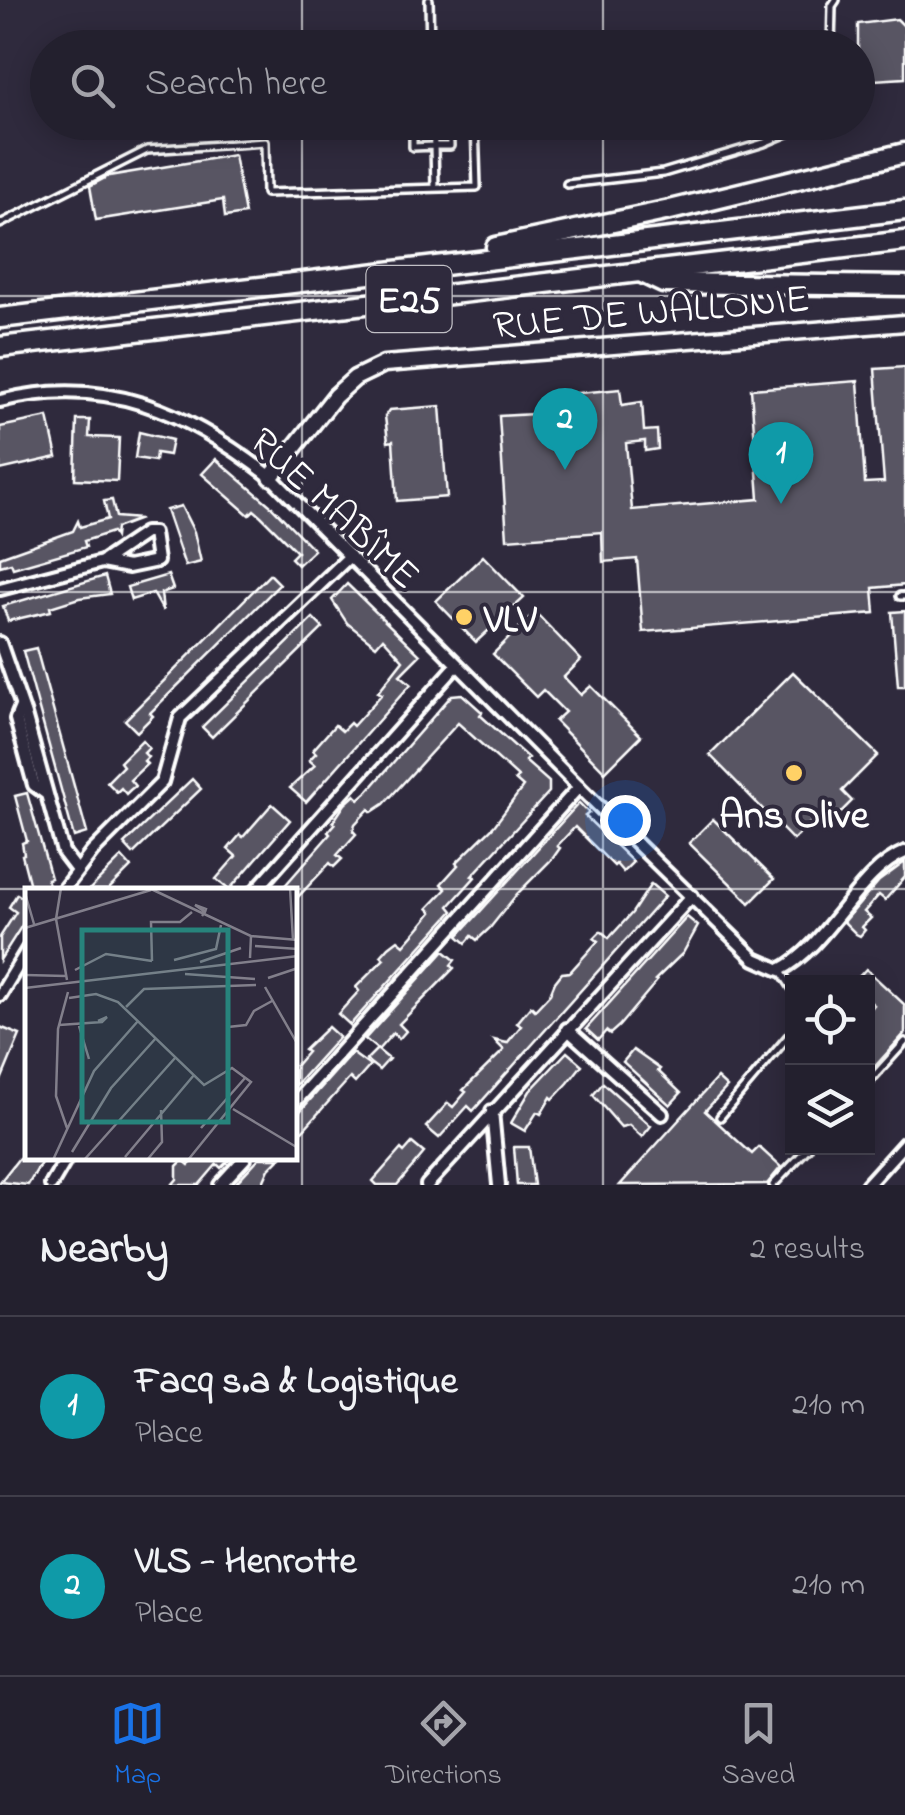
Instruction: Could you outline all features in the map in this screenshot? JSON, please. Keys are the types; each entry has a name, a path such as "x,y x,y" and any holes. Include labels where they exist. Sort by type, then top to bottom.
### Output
{"highway":[{"path":"246,288 274,277 512,245 905,152"},
{"name":"E25","path":"0,318 905,210"},
{"name":"E25","path":"0,348 905,240"},
{"path":"640,272 663,284 905,286"}],"street":[{"name":"RUE DE WALLONIE","path":"271,477 335,396 355,378 384,364 905,323"},
{"name":"RUE MABÎME","path":"0,401 56,392 116,395 142,402 174,413 271,477 579,787 756,958 780,970"},
{"path":"0,589 102,562 145,533 153,533 157,560 128,567 102,562"},
{"path":"64,888 76,870 162,782 180,718 350,556"},
{"path":"0,643 63,852 76,870"},
{"path":"258,888 457,665"},
{"path":"298,1099 579,787"},
{"path":"780,970 798,961 880,869 905,852"},
{"path":"426,1185 692,896"},
{"path":"0,994 25,954"},
{"path":"567,1029 662,1114"},
{"path":"492,1111 499,1185"},
{"path":"867,1185 905,1143"},
{"path":"51,1185 66,1160"},
{"path":"220,1185 243,1160"}],"lane":[{"path":"428,0 429,30"},
{"path":"831,30 832,6 836,0"},
{"path":"413,140 413,148 450,146 450,140"},
{"path":"434,140 435,188"},
{"path":"0,224 147,150 265,142 266,193 435,188 476,186 475,140"},
{"path":"568,184 663,172 769,140"},
{"path":"780,970 785,978"},
{"path":"720,1117 785,1040"},
{"path":"875,1075 905,1042"},
{"path":"773,1185 801,1155"}],"building":[{"path":"897,19 905,27 905,78 875,80 875,30 858,30 858,24"},
{"path":"234,155 245,214 225,217 223,200 96,220 90,186 109,176"},
{"path":"905,367 905,585 873,588 875,613 643,632 637,559 603,562 602,532 507,539 499,416 570,412 569,394 620,389 622,405 642,402 644,431 657,430 658,449 645,451 645,441 626,443 632,510 759,499 751,389 858,381 865,483 884,482 875,369"},
{"path":"440,406 447,497 397,501 393,441 388,442 385,416 389,410"},
{"path":"48,417 57,457 0,470 0,427"},
{"path":"77,420 90,420 89,437 119,438 117,481 75,479"},
{"path":"139,432 172,440 169,455 156,453 155,461 135,458"},
{"path":"216,459 314,550 298,565 291,558 297,552 261,516 254,510 249,515 202,474"},
{"path":"112,500 116,517 140,519 116,528 115,537 112,532 84,541 86,547 13,568 11,563 0,566 0,557 73,531 78,521 80,527 108,519 104,501"},
{"path":"181,506 194,532 201,562 185,566 166,510"},
{"path":"483,556 524,598 476,642 436,601"},
{"path":"270,574 280,584 150,713 153,716 137,732 125,720"},
{"path":"168,575 173,589 161,593 163,611 153,593 131,600 127,587"},
{"path":"105,576 110,594 79,598 50,607 51,611 8,621 3,606"},
{"path":"347,584 420,655 400,675 411,684 306,802 290,788 315,765 309,760 316,753 313,750 335,725 342,731 350,723 353,726 382,694 378,692 403,660 383,638 376,646 347,623 332,600"},
{"path":"905,611 905,686 898,686 892,612"},
{"path":"535,612 581,660 564,677 581,695 591,686 641,736 605,772 555,721 565,712 543,690 536,697 493,654"},
{"path":"313,618 323,628 212,737 202,727"},
{"path":"36,648 87,833 74,837 23,651"},
{"name":"Ans Olive","path":"793,672 878,755 842,791 852,801 838,815 828,805 793,840 710,755"},
{"path":"462,694 528,758 525,761 549,782 549,792 472,876 475,877 449,906 453,911 350,1025 338,1014 359,991 356,987 384,959 381,956 389,947 398,940 404,945 432,912 428,908 446,889 441,884 456,863 494,826 523,787 515,780 518,777 458,723 384,804 372,812 369,809 355,824 356,834 337,855 342,859 334,867 330,863 298,897 298,888 283,888 330,834 345,804 369,790 452,695"},
{"path":"142,740 149,748 144,753 147,764 130,780 135,786 126,794 121,788 117,792 107,782"},
{"path":"192,779 201,789 133,854 124,844"},
{"path":"27,793 51,878 47,879 49,885 30,888 22,855 22,843 27,841 15,796"},
{"path":"579,803 589,813 585,816 633,862 623,872 575,827 557,846 560,848 553,858 490,928 477,940 472,936 466,943 458,936"},
{"path":"272,804 290,820 231,888 227,888 216,879 236,856 228,849 240,835 243,837"},
{"path":"713,819 774,879 750,903 689,843"},
{"path":"122,857 131,867 110,888 91,888"},
{"path":"905,862 905,877 885,900 879,895 864,912 871,918 860,936 856,934 844,922 879,881"},
{"path":"651,884 665,896 473,1111 468,1106 439,1138 426,1127 448,1103 453,1107 466,1092 463,1090 504,1050 494,1040 507,1043 531,1006 535,1010 550,994 562,973 570,972 598,941 594,938 601,931 609,938"},
{"path":"17,894 25,899 25,921 0,960 0,937 16,912 9,907"},
{"path":"687,917 698,926 683,953 655,980 619,1026 610,1034 606,1031 598,1040 586,1029"},
{"path":"444,951 455,960 451,965 454,968 399,1024 406,1031 399,1039 393,1033 378,1050 389,1059 379,1070 366,1060 377,1049 365,1039"},
{"path":"875,977 905,1005 905,1033 875,1066"},
{"path":"0,1027 20,1035 0,1083"},
{"path":"328,1027 339,1037 298,1083 298,1062 307,1052 304,1050"},
{"path":"633,1050 660,1069 681,1093 670,1105 623,1062"},
{"path":"567,1052 582,1065 568,1083 551,1097 541,1114 537,1112 525,1131 511,1123 530,1091"},
{"path":"352,1053 370,1066 355,1083 350,1078 298,1136 298,1114"},
{"path":"717,1078 727,1087 705,1111 752,1154 759,1147 781,1167 767,1184 620,1185"},
{"path":"603,1083 651,1126 642,1137 629,1125 621,1127 593,1095"},
{"path":"412,1143 424,1153 397,1185 377,1185 373,1181 401,1149 404,1152"},
{"path":"514,1147 529,1147 534,1185 517,1185"},
{"path":"19,1158 43,1160 28,1185 0,1182"},
{"path":"183,1160 189,1165 194,1160 229,1160 221,1168 217,1164 199,1185 172,1185 177,1179 177,1166"},
{"path":"257,1160 278,1160 262,1185 234,1185"}],"place":[{"name":"VLS - Henrotte","path":"565,470"},
{"name":"Facq s.a & Logistique","path":"781,504"},
{"name":"VLV","path":"464,617"},
{"name":"Ans Olive","path":"794,773"}]}
